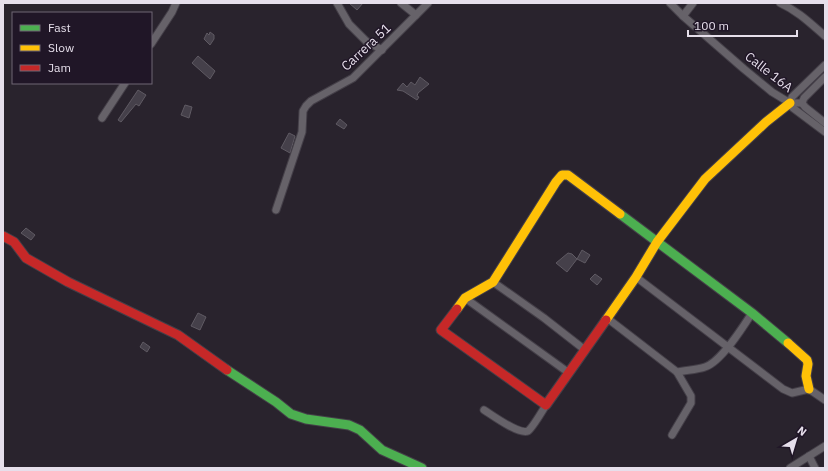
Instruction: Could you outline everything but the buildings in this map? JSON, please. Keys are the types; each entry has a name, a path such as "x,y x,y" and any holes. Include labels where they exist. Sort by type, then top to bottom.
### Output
{"street":[{"path":"152,42 172,12 176,3"},
{"path":"337,3 349,24 366,41 382,50"},
{"path":"401,3 416,15"},
{"name":"Carrera 51","path":"276,210 302,132 303,112 306,106 311,100 353,78 428,3"},
{"name":"Calle 16A","path":"670,3 683,16 772,92 790,103 802,103"},
{"path":"683,16 693,3"},
{"path":"780,3 800,14 825,36"},
{"path":"484,410 514,429 522,432 528,431 636,277 657,242 705,179 766,122 790,103 792,97 825,65"},
{"path":"825,77 804,98 802,103 825,123"},
{"path":"102,118 124,84"},
{"path":"790,103 793,108 825,132"},
{"path":"546,405 441,330 465,298 493,282 562,175 568,175 575,180 752,314 806,358 809,361 806,378 809,389 825,400"},
{"path":"3,236 14,242 26,258 68,282 178,335 228,371 276,402 291,414 306,419 349,425 360,430 382,450 422,468"},
{"path":"636,277 783,389 792,393 809,389"},
{"path":"493,282 544,318 585,350"},
{"path":"465,298 569,373"},
{"path":"678,372 706,367 713,363 728,348 752,314"},
{"path":"607,318 678,372 691,396 691,403 672,436"},
{"path":"790,468 825,446"},
{"path":"809,456 815,468"}],"traffic: fast":[{"path":"620,214 752,313 788,343"},
{"path":"227,370 276,402 291,414 306,419 349,425 360,430 382,450 422,468"}],"traffic: slow":[{"path":"606,320 636,277 657,242 705,179 766,122 790,103"},
{"path":"457,309 465,298 493,282 556,182 562,175 568,175 620,214"},
{"path":"788,343 807,360 808,364 806,376 809,389"}],"traffic: jam":[{"path":"3,236 14,242 26,258 68,282 178,335 227,370"},
{"path":"457,309 441,330 546,405 606,320"}]}
